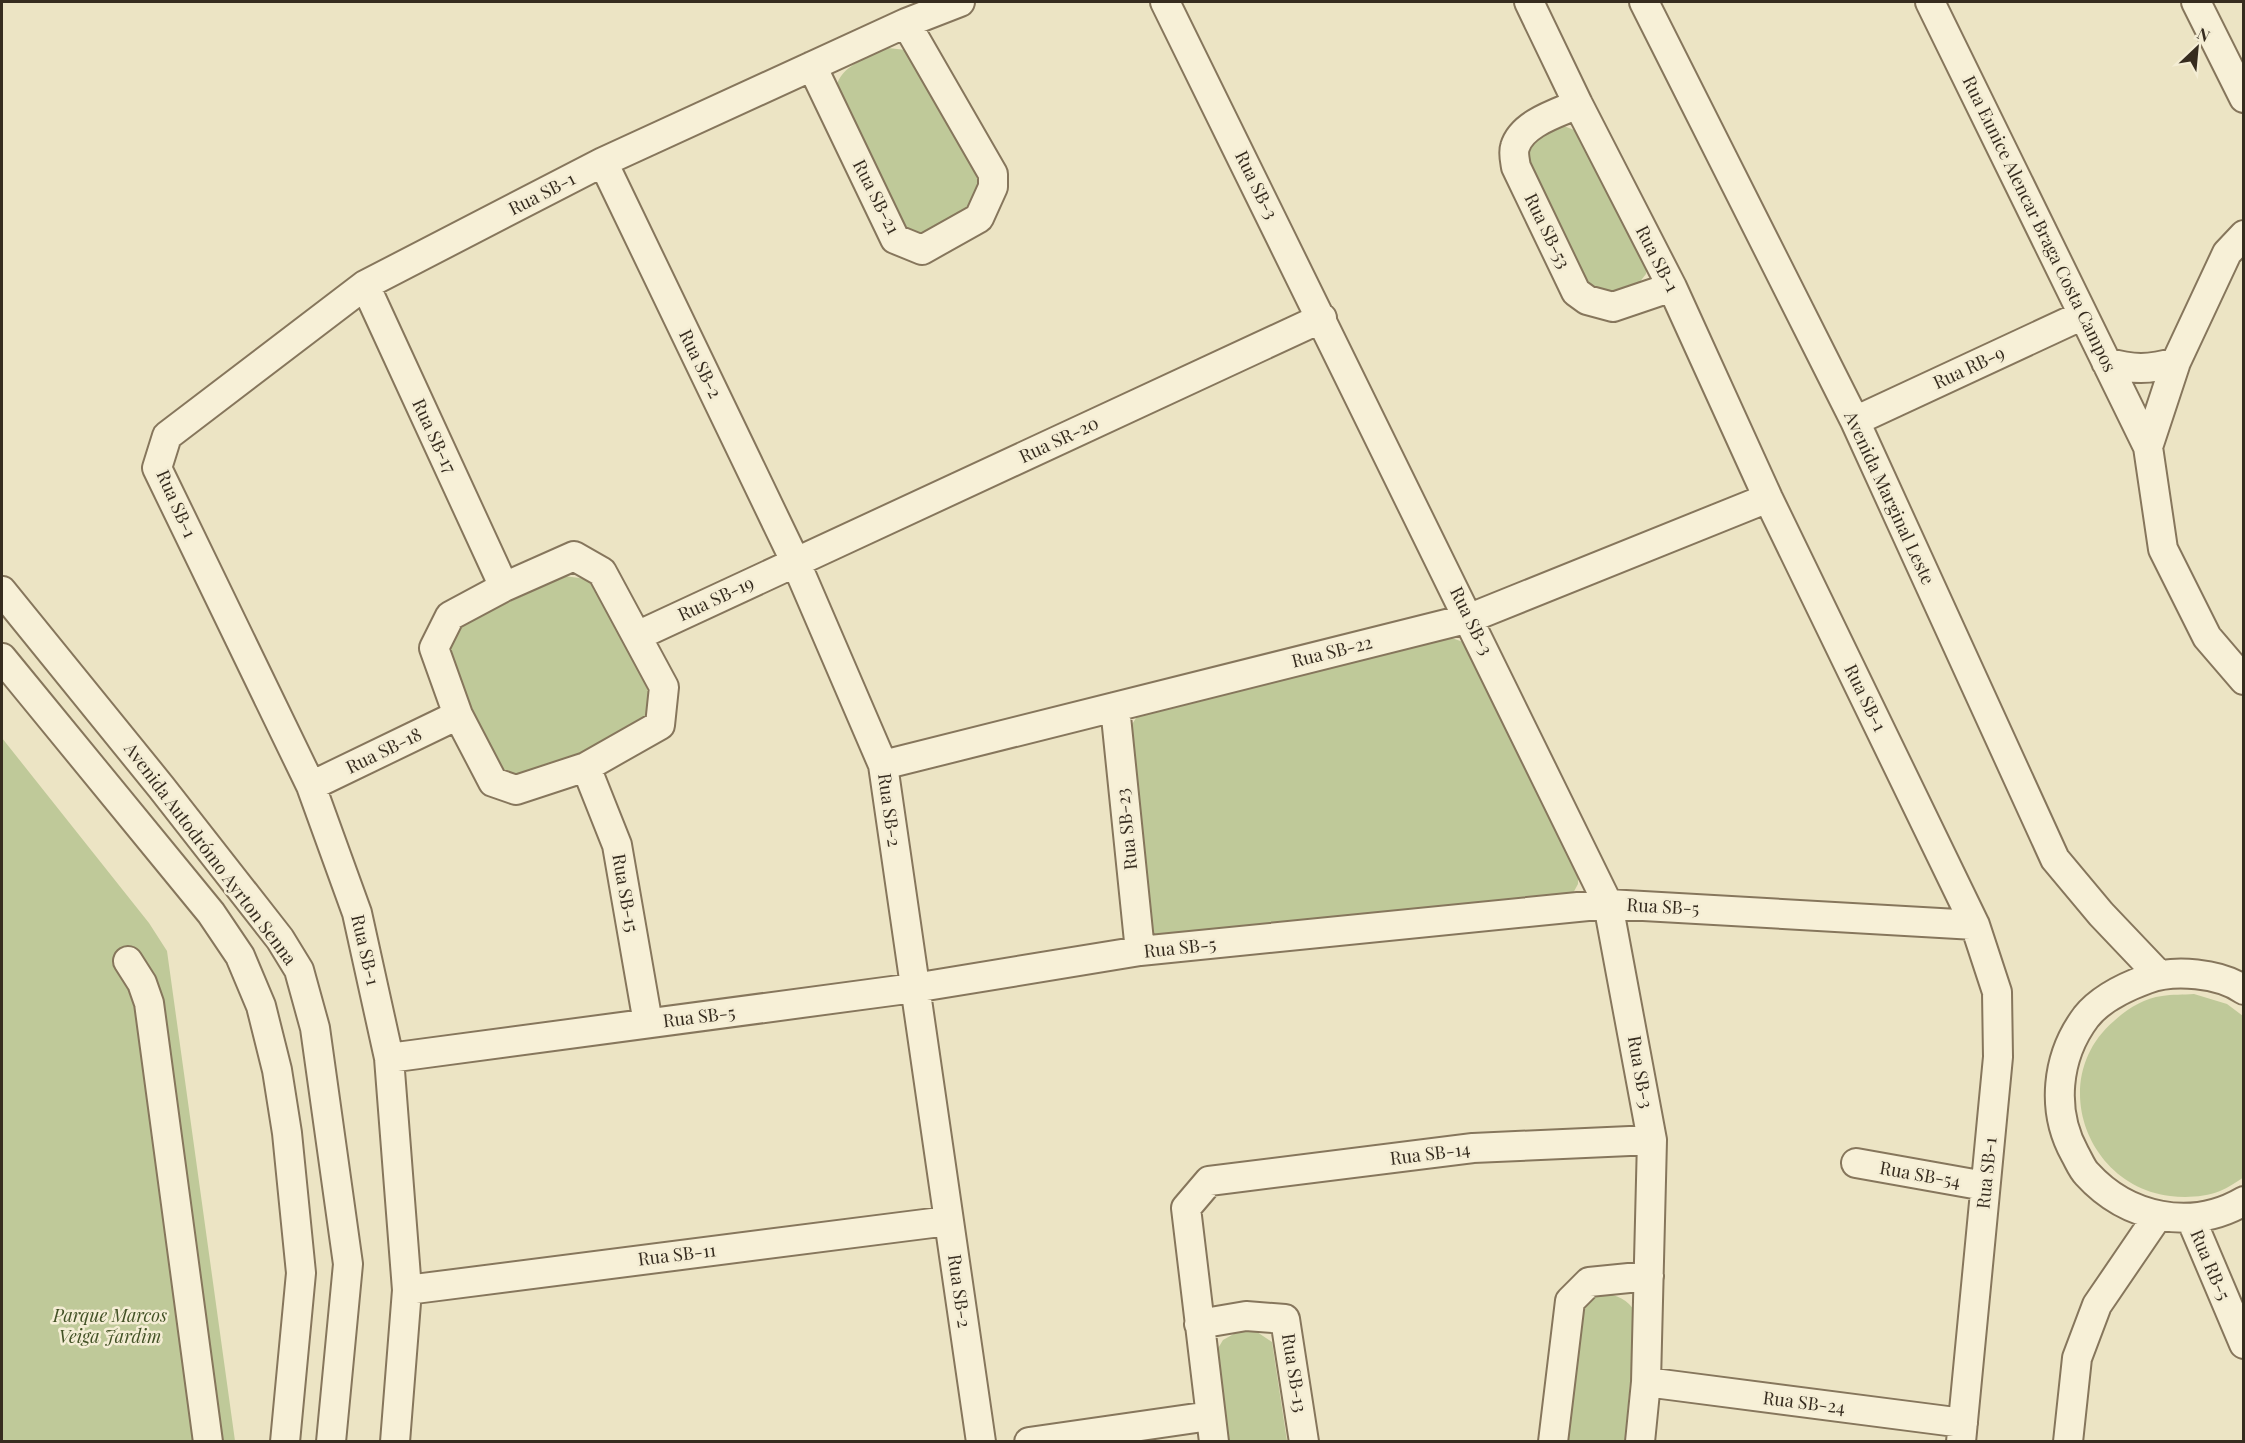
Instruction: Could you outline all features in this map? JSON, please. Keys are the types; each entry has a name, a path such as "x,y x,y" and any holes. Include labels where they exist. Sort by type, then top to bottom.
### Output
{"street":[{"name":"Rua SB-1","path":"395,1442 407,1290 389,1058 357,913 311,786 157,468 167,436 365,285 603,162 906,23 960,2"},
{"name":"Rua SB-3","path":"1165,2 1470,618 1608,904 1652,1140 1646,1382 1640,1442"},
{"name":"Rua SB-1","path":"1529,2 1578,104 1672,287 1768,498 1975,925 1997,992 1998,1057 1962,1432"},
{"name":"Avenida Marginal Leste","path":"1644,2 1855,421 2055,859 2101,915 2159,975"},
{"name":"Rua Eunice Alencar Braga Costa Campos","path":"1930,2 2148,447"},
{"path":"2196,2 2244,98"},
{"name":"Rua SB-21","path":"812,66 895,239 922,250 979,218 993,188 993,174 906,23"},
{"name":"Rua SB-53","path":"1578,104 1534,125 1521,136 1514,148 1516,167 1576,292 1593,302 1613,307 1672,287"},
{"name":"Rua SB-2","path":"603,162 796,563 883,765 981,1442"},
{"path":"2244,235 2227,253 2176,362 2148,447 2163,549 2207,637 2244,680"},
{"name":"Rua SB-17","path":"365,285 504,586"},
{"name":"Rua RB-9","path":"1855,421 2083,315"},
{"name":"Rua SR-20","path":"796,563 1322,318"},
{"path":"2106,362 2128,369 2154,369 2176,362"},
{"name":"Rua SB-22","path":"883,765 1470,618 1768,498"},
{"path":"574,556 602,572 637,636 664,687 660,725 586,767 516,790 493,782 458,715 434,648 450,616 504,586 574,556"},
{"name":"Rua SB-19","path":"637,636 796,563"},
{"name":"Avenida Autodrómo Ayrton Senna","path":"2,591 168,796 279,939 299,970 315,1028 348,1264 331,1442"},
{"name":"Avenida Autodrómo Ayrton Senna","path":"2,658 210,913 240,956 261,1006 277,1070 285,1123 301,1273 285,1442"},
{"name":"Rua SB-23","path":"1115,707 1140,951"},
{"name":"Rua SB-18","path":"311,786 458,715"},
{"name":"Rua SB-15","path":"586,767 617,844 648,1023"},
{"name":"Rua SB-5","path":"389,1058 914,988 1140,951 1608,904 1975,925"},
{"path":"128,961 142,983 149,1003 208,1442"},
{"path":"2244,990 2199,974 2159,975 2119,989 2087,1016 2066,1053 2058,1094 2065,1136 2085,1173 2118,1201 2157,1216 2191,1219 2228,1210 2244,1202"},
{"name":"Rua SB-14","path":"1199,1324 1186,1208 1209,1181 1473,1148 1652,1140"},
{"name":"Rua SB-54","path":"1856,1163 1985,1186"},
{"path":"2068,1442 2077,1358 2097,1305 2157,1216"},
{"name":"Rua RB-5","path":"2191,1219 2244,1344"},
{"name":"Rua SB-11","path":"407,1290 948,1221"},
{"path":"1553,1442 1570,1301 1589,1282 1649,1276"},
{"name":"Rua SB-13","path":"1199,1324 1246,1316 1285,1319 1304,1442"},
{"path":"1029,1442 1212,1429 1199,1324"},
{"name":"Rua SB-24","path":"1646,1382 1962,1432"}],"green space":[{"path":"888,48 906,50 976,171 978,187 972,209 922,237 905,230 836,88 839,80 850,67"},
{"path":"1561,125 1577,131 1647,267 1646,274 1639,283 1606,293 1583,285 1520,145"},
{"path":"564,576 587,579 600,587 650,695 649,714 638,729 526,779 510,775 497,766 447,656 455,628"},
{"path":"1449,637 1466,643 1578,871 1578,884 1572,895 1156,938 1153,934 1129,729 1138,715"},
{"name":"Parque Marcos Veiga Jardim","path":"2,738 149,923 167,951 235,1441 2,1441"},
{"path":"2194,994 2227,1004 2243,1016 2244,1177 2223,1190 2208,1195 2170,1196 2141,1188 2116,1172 2098,1151 2085,1126 2080,1099 2083,1071 2094,1044 2114,1021 2130,1008 2155,997"},
{"path":"1598,1294 1620,1297 1636,1313 1625,1441 1563,1442 1582,1305"},
{"path":"1239,1331 1257,1332 1272,1342 1287,1441 1227,1441 1214,1355 1223,1340"}]}
